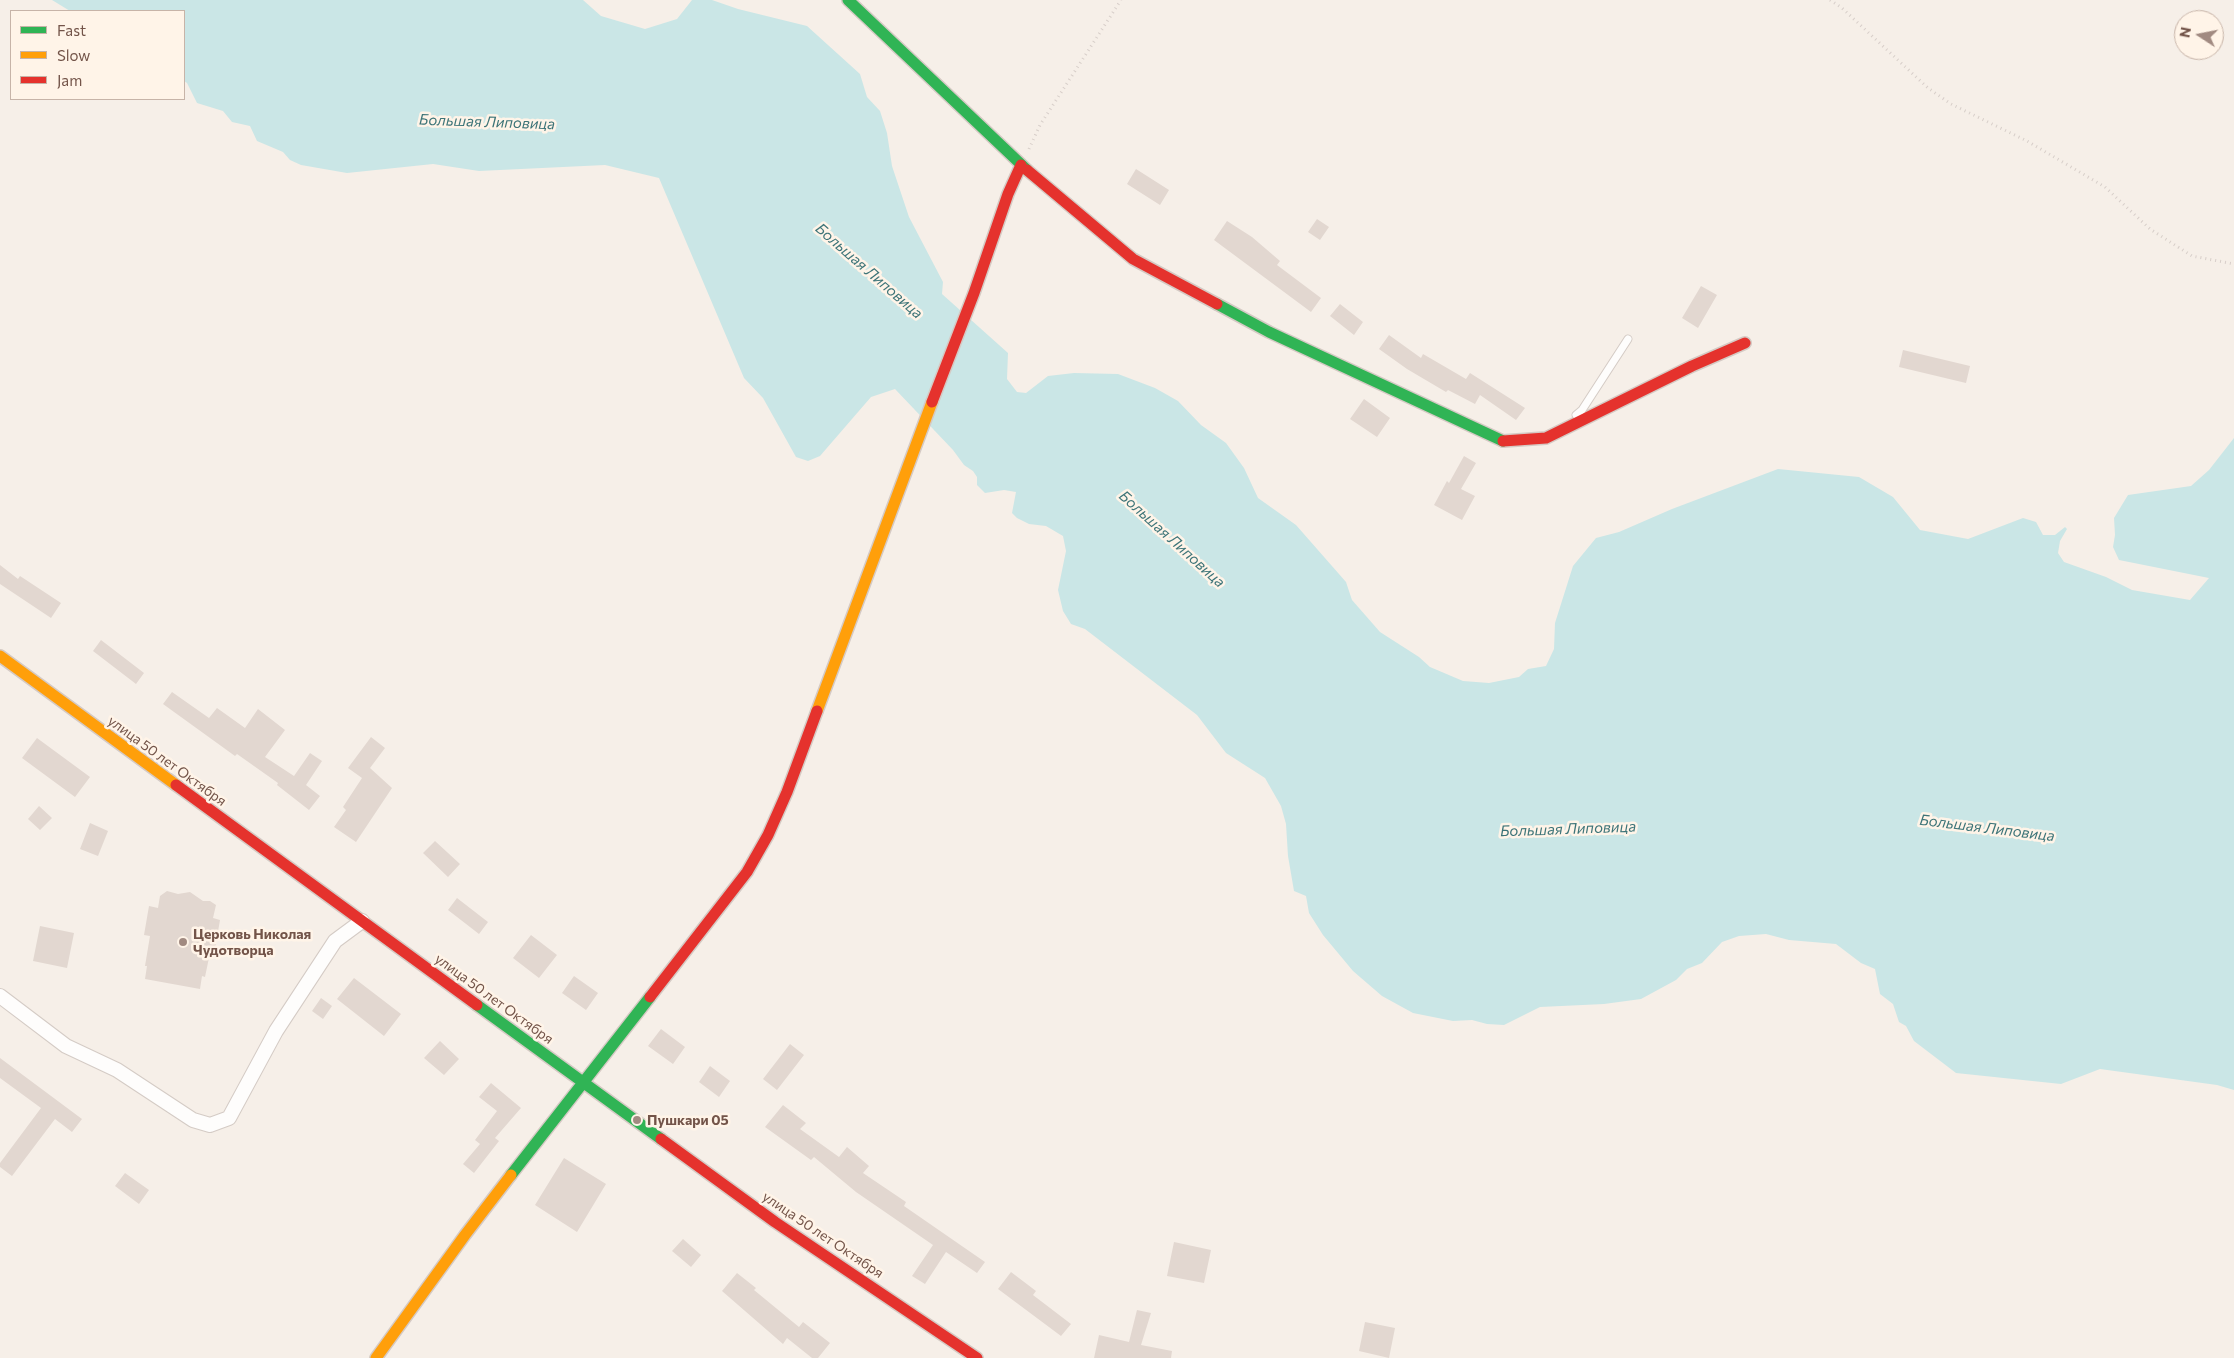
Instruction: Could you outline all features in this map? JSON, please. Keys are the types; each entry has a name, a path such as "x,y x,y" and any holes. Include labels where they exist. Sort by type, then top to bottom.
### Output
{"street":[{"path":"848,0 1021,165 1134,259 1269,332 1503,441 1546,438 1692,366 1745,343"},
{"path":"376,1358 465,1235 747,872 768,835 787,792 917,439 974,293 1008,194 1021,165"},
{"name":"улица 50 лет Октября","path":"0,656 193,799 775,1222 977,1358"},
{"path":"0,996 66,1046 117,1070 194,1120 210,1125 229,1118 276,1031 335,941 362,921"}],"lane":[{"path":"1546,438 1582,410 1628,339"}],"path":[{"path":"1021,165 1040,125 1121,0"},
{"path":"1830,0 1842,8 1928,88 1951,104 2028,141 2105,187 2150,229 2192,256 2234,264"}],"water":[{"name":"Большая Липовица","path":"52,0 583,0 601,16 645,29 677,19 692,0 712,0 738,9 807,26 860,74 867,97 880,111 887,133 892,166 909,217 943,282 942,294 1008,353 1007,379 1017,392 1026,393 1048,376 1074,373 1118,374 1155,388 1178,401 1201,425 1226,443 1244,468 1258,498 1296,525 1346,582 1352,600 1380,632 1419,657 1430,667 1463,681 1489,683 1519,677 1528,669 1546,666 1554,649 1555,623 1573,566 1596,538 1619,532 1672,509 1778,469 1859,477 1893,497 1920,530 1968,539 2023,518 2036,522 2043,535 2055,535 2065,527 2067,529 2060,541 2058,553 2064,562 2106,577 2132,590 2190,600 2209,578 2119,560 2113,547 2115,535 2114,518 2128,495 2191,486 2209,470 2234,438 2234,1090 2217,1085 2100,1069 2061,1084 1956,1073 1914,1041 1906,1026 1899,1022 1893,1004 1880,994 1875,969 1861,963 1836,944 1789,940 1766,934 1739,936 1722,942 1702,963 1687,969 1676,980 1641,999 1604,1004 1540,1007 1504,1025 1487,1024 1472,1020 1453,1021 1413,1013 1382,996 1353,971 1323,935 1309,913 1306,896 1294,891 1288,856 1286,824 1281,806 1265,778 1226,753 1197,715 1085,629 1071,624 1063,611 1058,590 1066,551 1063,536 1046,526 1029,524 1017,518 1012,513 1016,492 1004,490 985,493 977,485 977,477 973,471 964,465 953,450 895,389 871,397 820,456 808,461 796,457 763,398 744,378 659,178 605,165 479,171 433,164 347,173 301,165 290,160 283,152 257,141 250,126 232,122 223,111 197,103 185,82 185,10 68,10"}],"building":[{"path":"1136,169 1169,190 1160,205 1127,184"},
{"path":"1317,219 1329,227 1320,240 1308,232"},
{"path":"1227,221 1252,237 1280,261 1277,265 1321,298 1311,312 1214,240"},
{"path":"1701,286 1717,295 1698,328 1682,318"},
{"path":"1340,304 1363,322 1354,335 1330,316"},
{"path":"1389,335 1421,358 1423,354 1466,379 1470,373 1525,408 1516,420 1480,395 1475,404 1448,390 1446,392 1407,369 1379,349"},
{"path":"1903,350 1970,366 1966,383 1899,367"},
{"path":"1364,399 1390,418 1377,437 1350,419"},
{"path":"1464,456 1476,463 1461,489 1475,496 1462,520 1434,505"},
{"path":"0,565 18,579 20,576 61,603 51,618 0,584"},
{"path":"101,640 144,673 136,684 93,651"},
{"path":"172,692 209,718 217,708 245,728 258,709 285,730 265,757 294,776 310,753 322,761 306,785 320,796 309,810 277,785 278,783 237,754 235,756 163,704"},
{"path":"371,737 385,748 370,768 392,788 356,842 334,827 346,810 343,807 362,778 348,768"},
{"path":"37,738 90,777 75,797 22,758"},
{"path":"39,806 52,818 40,830 28,819"},
{"path":"90,823 108,831 98,856 80,849"},
{"path":"435,841 460,864 448,877 423,853"},
{"name":"Церковь Николая Чудотворца","path":"167,891 178,894 190,892 203,901 210,901 216,905 213,918 220,920 215,949 211,948 205,977 202,976 200,989 145,979 147,966 145,966 150,936 144,935 149,906 158,908 160,896"},
{"path":"457,898 488,922 479,934 448,910"},
{"path":"40,926 74,933 67,968 33,961"},
{"path":"531,935 557,955 539,978 513,958"},
{"path":"574,976 598,993 586,1010 562,993"},
{"path":"354,978 401,1014 384,1036 337,999"},
{"path":"321,998 332,1006 323,1019 312,1011"},
{"path":"661,1029 685,1047 673,1064 648,1046"},
{"path":"440,1041 459,1059 444,1075 424,1058"},
{"path":"790,1044 804,1055 777,1090 763,1079"},
{"path":"0,1058 82,1119 72,1132 55,1119 12,1176 0,1167 0,1163 41,1108 0,1078"},
{"path":"710,1066 730,1081 719,1097 699,1082"},
{"path":"491,1083 521,1108 495,1138 499,1141 474,1173 463,1164 480,1144 475,1140 497,1111 479,1097"},
{"path":"783,1105 806,1123 800,1129 839,1157 847,1147 869,1166 863,1173 906,1202 904,1206 985,1262 977,1273 946,1252 925,1284 912,1276 933,1245 856,1192 814,1157 811,1160 765,1127"},
{"path":"564,1158 606,1184 577,1232 535,1205"},
{"path":"125,1173 149,1190 139,1204 115,1186"},
{"path":"683,1239 701,1255 691,1267 672,1251"},
{"path":"1174,1242 1211,1250 1204,1283 1167,1276"},
{"path":"1011,1272 1036,1291 1033,1295 1071,1324 1061,1336 998,1289"},
{"path":"737,1273 756,1288 754,1290 799,1327 803,1322 830,1343 818,1358 812,1358 787,1338 783,1344 722,1291"},
{"path":"1137,1310 1151,1313 1141,1345 1172,1351 1171,1358 1094,1358 1099,1335 1129,1342"},
{"path":"1365,1322 1395,1328 1389,1358 1359,1351"}],"traffic: fast":[{"path":"848,0 1027,170"},
{"path":"1217,304 1269,332 1503,441"},
{"path":"511,1175 650,997"},
{"path":"477,1005 661,1139"}],"traffic: slow":[{"path":"817,711 932,402"},
{"path":"0,656 176,785"},
{"path":"376,1358 511,1175"}],"traffic: jam":[{"path":"932,402 974,293 1008,194 1021,165"},
{"path":"1027,170 1133,259 1217,304"},
{"path":"1503,441 1546,438 1692,366 1745,343"},
{"path":"650,997 747,872 768,835 787,792 817,711"},
{"path":"176,785 477,1005"},
{"path":"661,1139 775,1222 977,1358"}],"place":[{"name":"Церковь Николая Чудотворца","path":"183,942"},
{"name":"Пушкари 05","path":"637,1120"}]}
